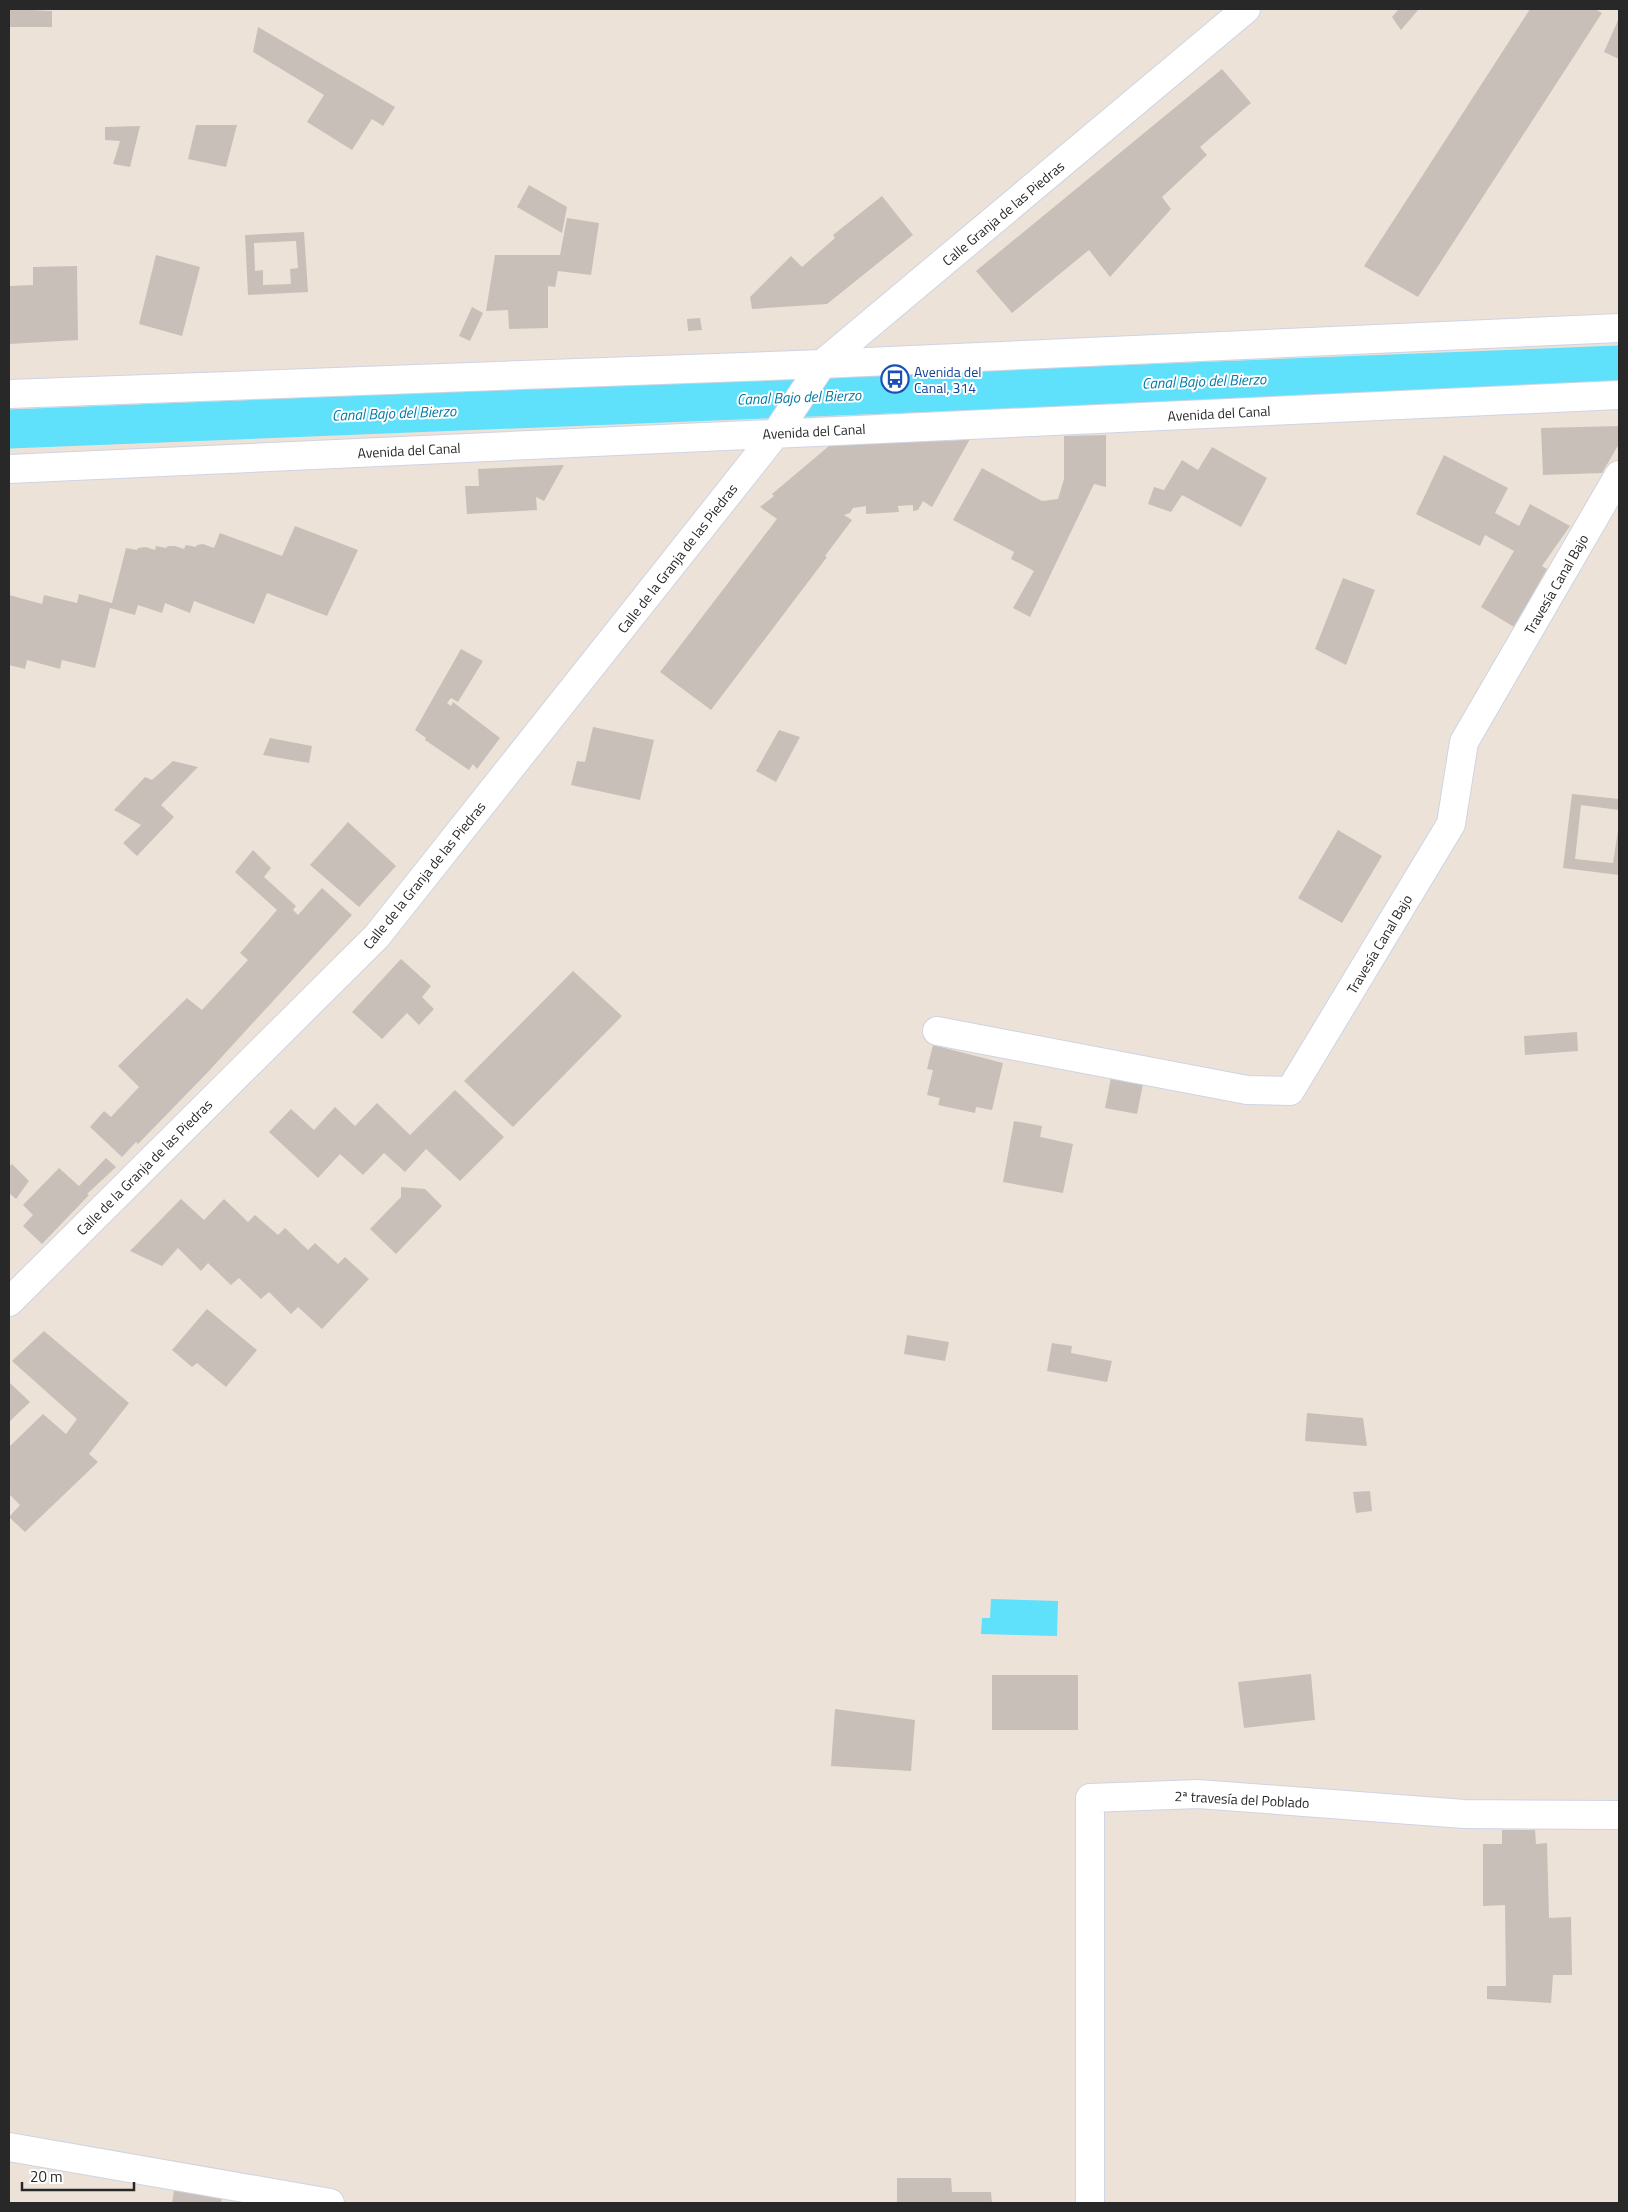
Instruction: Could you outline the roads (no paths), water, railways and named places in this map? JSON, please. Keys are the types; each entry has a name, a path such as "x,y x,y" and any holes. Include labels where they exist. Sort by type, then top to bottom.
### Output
{"street":[{"name":"Calle Granja de las Piedras","path":"777,432 822,364 1246,9"},
{"path":"9,394 822,364 1619,328"},
{"name":"Avenida del Canal","path":"9,469 777,432 1619,395"},
{"name":"Calle de la Granja de las Piedras","path":"9,1302 377,936 777,432"},
{"name":"Travesía Canal Bajo","path":"937,1031 1247,1090 1290,1092 1451,824 1464,742 1619,476"},
{"name":"2ª travesía del Poblado","path":"1090,2203 1090,1798 1198,1794 1464,1814 1619,1815"},
{"path":"9,2148 330,2203"}],"water":[{"path":"991,1599 1058,1601 1057,1636 981,1634 982,1618 990,1618"}],"waterway":[{"name":"Canal Bajo del Bierzo","path":"9,429 1619,365"}],"place":[{"name":"Avenida del Canal, 314","path":"895,379"}]}
